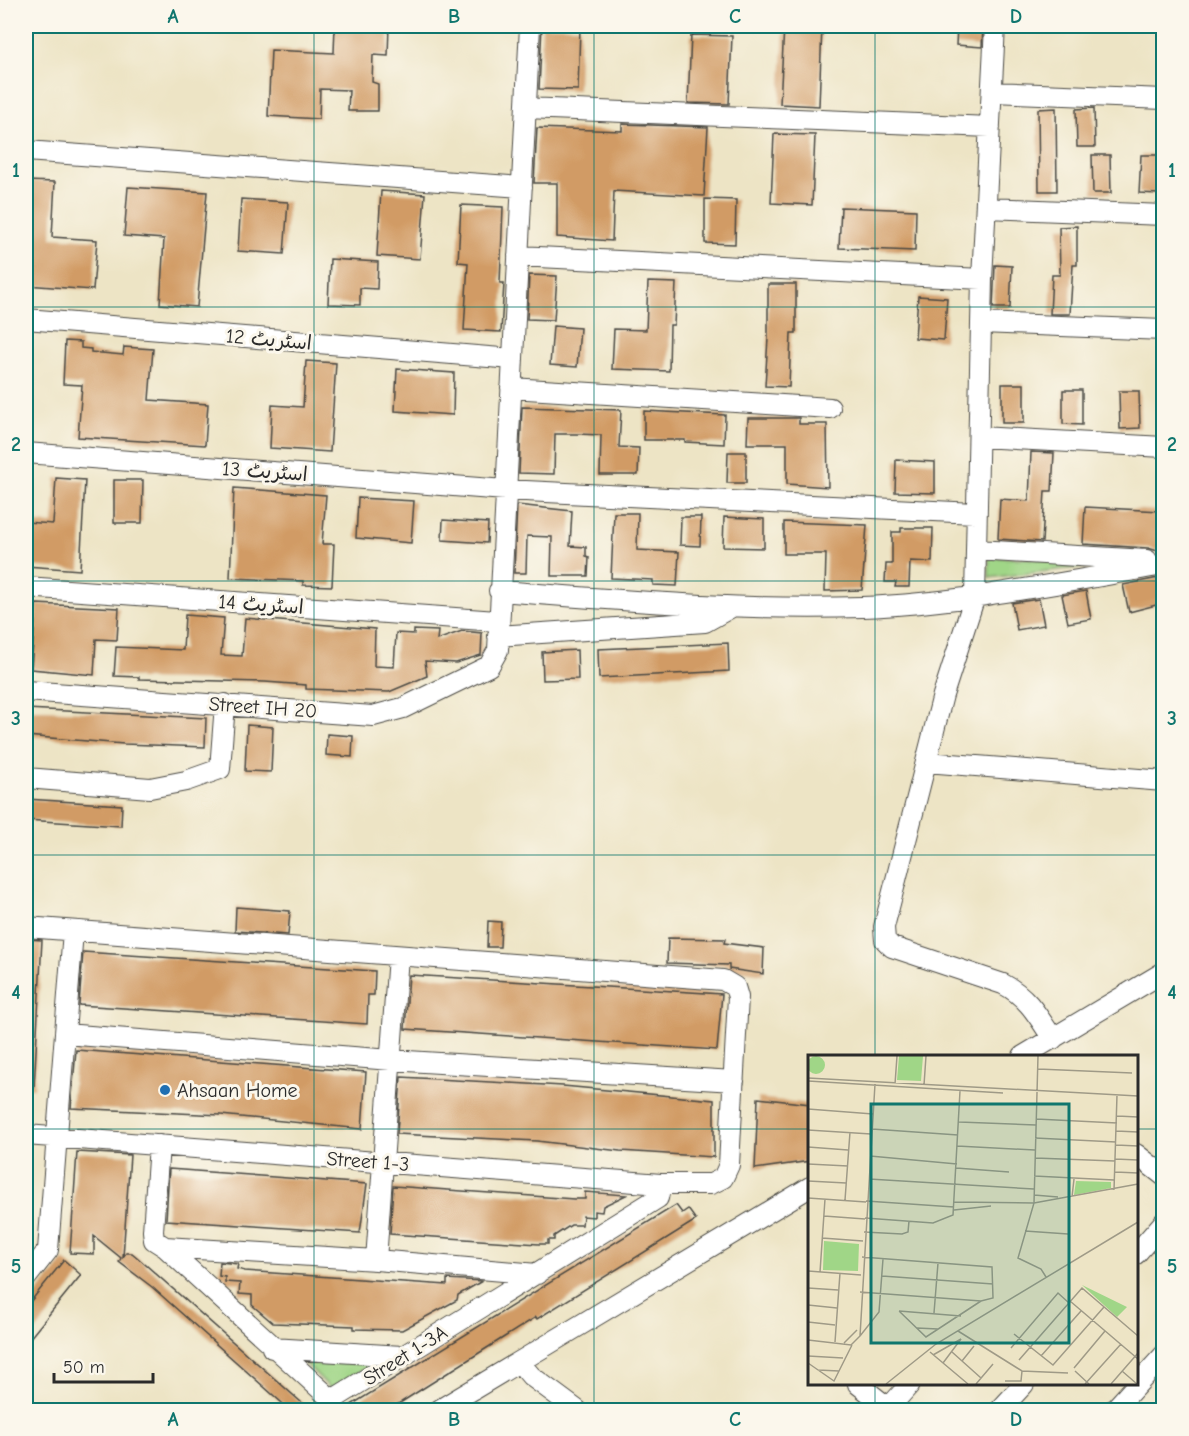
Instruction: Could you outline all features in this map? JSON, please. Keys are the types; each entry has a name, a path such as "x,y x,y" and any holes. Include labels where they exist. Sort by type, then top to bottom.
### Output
{"street":[{"path":"498,628 530,26"},
{"path":"995,26 982,279 975,513 975,596 943,695 884,927 885,940 892,947 1003,984 1019,992 1032,1006 1053,1038"},
{"path":"992,92 1164,99"},
{"path":"526,108 990,128"},
{"path":"26,151 522,187"},
{"path":"987,208 1164,215"},
{"path":"518,256 982,279"},
{"name":"اسٹریٹ 12","path":"26,319 513,359"},
{"path":"981,323 1164,330"},
{"path":"511,388 830,408"},
{"path":"979,436 1164,447"},
{"name":"اسٹریٹ 13","path":"26,453 505,489 975,513"},
{"path":"976,550 1164,563"},
{"path":"499,591 730,608 863,607 975,596 1164,563"},
{"name":"اسٹریٹ 14","path":"26,587 498,628 705,622 730,608"},
{"name":"Street IH 20","path":"26,691 373,716 386,714 489,666 498,650 498,628"},
{"path":"26,778 150,788 186,781 220,769 225,704"},
{"path":"926,762 1164,781"},
{"path":"26,927 723,980 735,987 738,997 734,1081 391,1060 65,1034"},
{"path":"26,1278 48,1250 73,931"},
{"path":"376,1260 398,957"},
{"path":"1025,1055 1164,972"},
{"name":"Street 1-3","path":"26,1135 661,1184 711,1184 723,1178 729,1165 734,1081"},
{"path":"159,1144 153,1231 154,1240 165,1248 376,1260 537,1274"},
{"path":"1138,1155 1164,1176"},
{"name":"Street 1-3A","path":"165,1248 272,1348 332,1400 658,1198 661,1184"},
{"path":"439,1410 808,1187"},
{"path":"1138,1253 1164,1222"},
{"path":"272,1348 402,1356"},
{"path":"1138,1384 1164,1355"},
{"path":"520,1363 531,1376 577,1410"},
{"path":"859,1385 889,1410 908,1385"},
{"path":"1000,1410 1022,1385"},
{"path":"1114,1410 1137,1385"}],"green space":[{"path":"989,557 1126,562 989,578"},
{"path":"299,1357 375,1362 332,1390"}],"building":[{"path":"335,26 389,26 388,56 373,55 372,82 378,84 378,111 348,111 349,90 320,89 319,119 268,116 271,50 334,53"},
{"path":"542,26 580,27 578,90 539,89"},
{"path":"784,26 822,26 819,106 780,104"},
{"path":"957,26 983,26 982,47 956,45"},
{"path":"691,35 732,36 729,104 688,103"},
{"path":"1056,108 1057,191 1039,191 1038,109"},
{"path":"1094,108 1095,147 1077,147 1076,109"},
{"path":"622,124 708,127 704,196 614,191 612,241 557,237 557,183 534,183 537,128 622,131"},
{"path":"774,134 815,135 812,205 771,203"},
{"path":"1092,155 1110,155 1111,193 1093,193"},
{"path":"1141,155 1161,155 1159,194 1139,193"},
{"path":"26,181 55,182 52,237 97,240 93,290 26,285"},
{"path":"128,187 207,192 197,307 160,304 164,239 124,236"},
{"path":"381,191 425,194 420,259 377,256"},
{"path":"241,199 288,202 284,254 238,251"},
{"path":"705,199 736,200 735,244 705,243"},
{"path":"461,205 503,207 500,283 504,283 501,332 464,330 468,263 458,262"},
{"path":"841,207 916,210 915,251 839,248"},
{"path":"1077,226 1077,265 1073,265 1070,314 1050,314 1052,275 1060,275 1059,227"},
{"path":"330,259 378,262 377,289 360,288 360,305 328,304"},
{"path":"995,265 1012,266 1010,308 993,308"},
{"path":"529,275 557,276 554,320 527,319"},
{"path":"648,282 676,283 674,325 670,325 669,371 612,369 614,329 646,330"},
{"path":"768,284 796,284 796,333 791,333 789,387 765,386"},
{"path":"918,296 947,298 944,340 915,338"},
{"path":"553,326 580,328 577,367 550,365"},
{"path":"65,341 81,342 81,348 91,349 91,352 123,355 124,347 153,349 149,400 208,404 205,445 78,437 82,385 63,384"},
{"path":"306,361 336,363 330,452 270,448 272,405 303,407"},
{"path":"397,369 454,373 453,415 395,411"},
{"path":"1002,384 1024,384 1024,423 1002,423"},
{"path":"1063,390 1082,390 1082,425 1063,424"},
{"path":"1119,391 1139,391 1140,428 1120,429"},
{"path":"522,407 621,410 619,447 639,448 638,475 600,475 601,435 577,434 555,434 554,474 519,473"},
{"path":"644,411 725,415 724,444 685,442 685,440 644,440"},
{"path":"748,418 799,418 799,424 827,424 828,487 787,484 787,444 747,444"},
{"path":"728,452 746,452 746,483 727,483"},
{"path":"1031,452 1054,453 1052,491 1045,491 1042,542 998,539 1000,499 1029,501"},
{"path":"896,460 935,462 935,493 895,492"},
{"path":"56,478 85,480 80,570 26,566 26,522 53,524"},
{"path":"114,480 143,480 142,523 114,523"},
{"path":"234,488 326,495 322,544 334,544 332,586 303,585 303,581 230,578"},
{"path":"358,498 414,501 411,543 356,538"},
{"path":"517,505 572,511 570,546 586,547 586,556 589,557 588,576 551,576 552,537 527,536 526,573 514,573"},
{"path":"1085,507 1161,511 1161,552 1148,548 1083,544"},
{"path":"614,513 638,513 637,550 679,552 677,586 653,585 653,580 611,578"},
{"path":"681,517 701,517 700,546 680,545"},
{"path":"724,517 764,519 764,548 723,547"},
{"path":"443,520 488,523 487,543 442,540"},
{"path":"784,522 867,525 862,590 825,591 826,554 784,554"},
{"path":"901,528 933,528 932,562 910,561 909,587 895,587 896,582 885,582 886,564 892,564 892,532 901,532"},
{"path":"1164,577 1164,603 1129,612 1123,585"},
{"path":"1086,591 1091,619 1068,623 1062,595"},
{"path":"1039,599 1044,625 1017,630 1012,603"},
{"path":"36,604 119,608 117,640 96,639 94,675 31,669"},
{"path":"185,615 224,618 221,655 242,656 245,618 375,629 374,666 394,667 396,633 414,634 414,630 438,631 437,640 462,631 482,633 481,655 456,663 425,661 427,676 389,692 306,689 306,685 265,682 139,679 139,677 114,676 116,647 183,650"},
{"path":"728,643 729,671 599,678 598,649"},
{"path":"577,650 578,679 543,680 542,652"},
{"path":"26,709 206,718 205,747 124,744 26,736"},
{"path":"247,725 273,727 271,772 245,771"},
{"path":"327,734 353,736 352,757 326,755"},
{"path":"26,799 122,805 121,826 26,820"},
{"path":"236,907 290,911 288,935 235,931"},
{"path":"488,921 501,922 500,947 487,947"},
{"path":"668,938 725,939 724,943 764,948 763,974 729,969 729,965 667,963"},
{"path":"26,939 42,940 34,1088 26,1088"},
{"path":"83,952 375,971 374,995 368,995 367,1024 79,1005"},
{"path":"409,975 722,994 717,1050 405,1029"},
{"path":"76,1050 366,1072 362,1129 221,1115 71,1108"},
{"path":"401,1077 563,1086 714,1100 714,1157 620,1151 537,1141 397,1134"},
{"path":"758,1098 808,1104 808,1161 755,1169"},
{"path":"77,1152 130,1155 123,1257 126,1253 132,1253 310,1410 290,1410 152,1287 119,1262 121,1258 94,1236 94,1254 70,1253"},
{"path":"169,1169 367,1184 360,1233 166,1220"},
{"path":"393,1186 574,1199 585,1199 585,1192 626,1195 603,1206 602,1212 594,1211 594,1217 583,1216 582,1225 571,1225 554,1236 554,1240 548,1240 548,1244 539,1244 390,1234"},
{"path":"676,1205 682,1213 688,1209 696,1220 392,1408 390,1406 384,1410 343,1410"},
{"path":"64,1260 81,1275 26,1343 26,1307"},
{"path":"220,1262 238,1264 237,1269 245,1271 447,1285 447,1279 482,1281 458,1295 457,1300 402,1330 354,1329 354,1326 273,1323 252,1305 252,1295 239,1294 240,1283 225,1282 225,1277 219,1276"}],"place":[{"name":"Ahsaan Home","path":"165,1090"}]}
